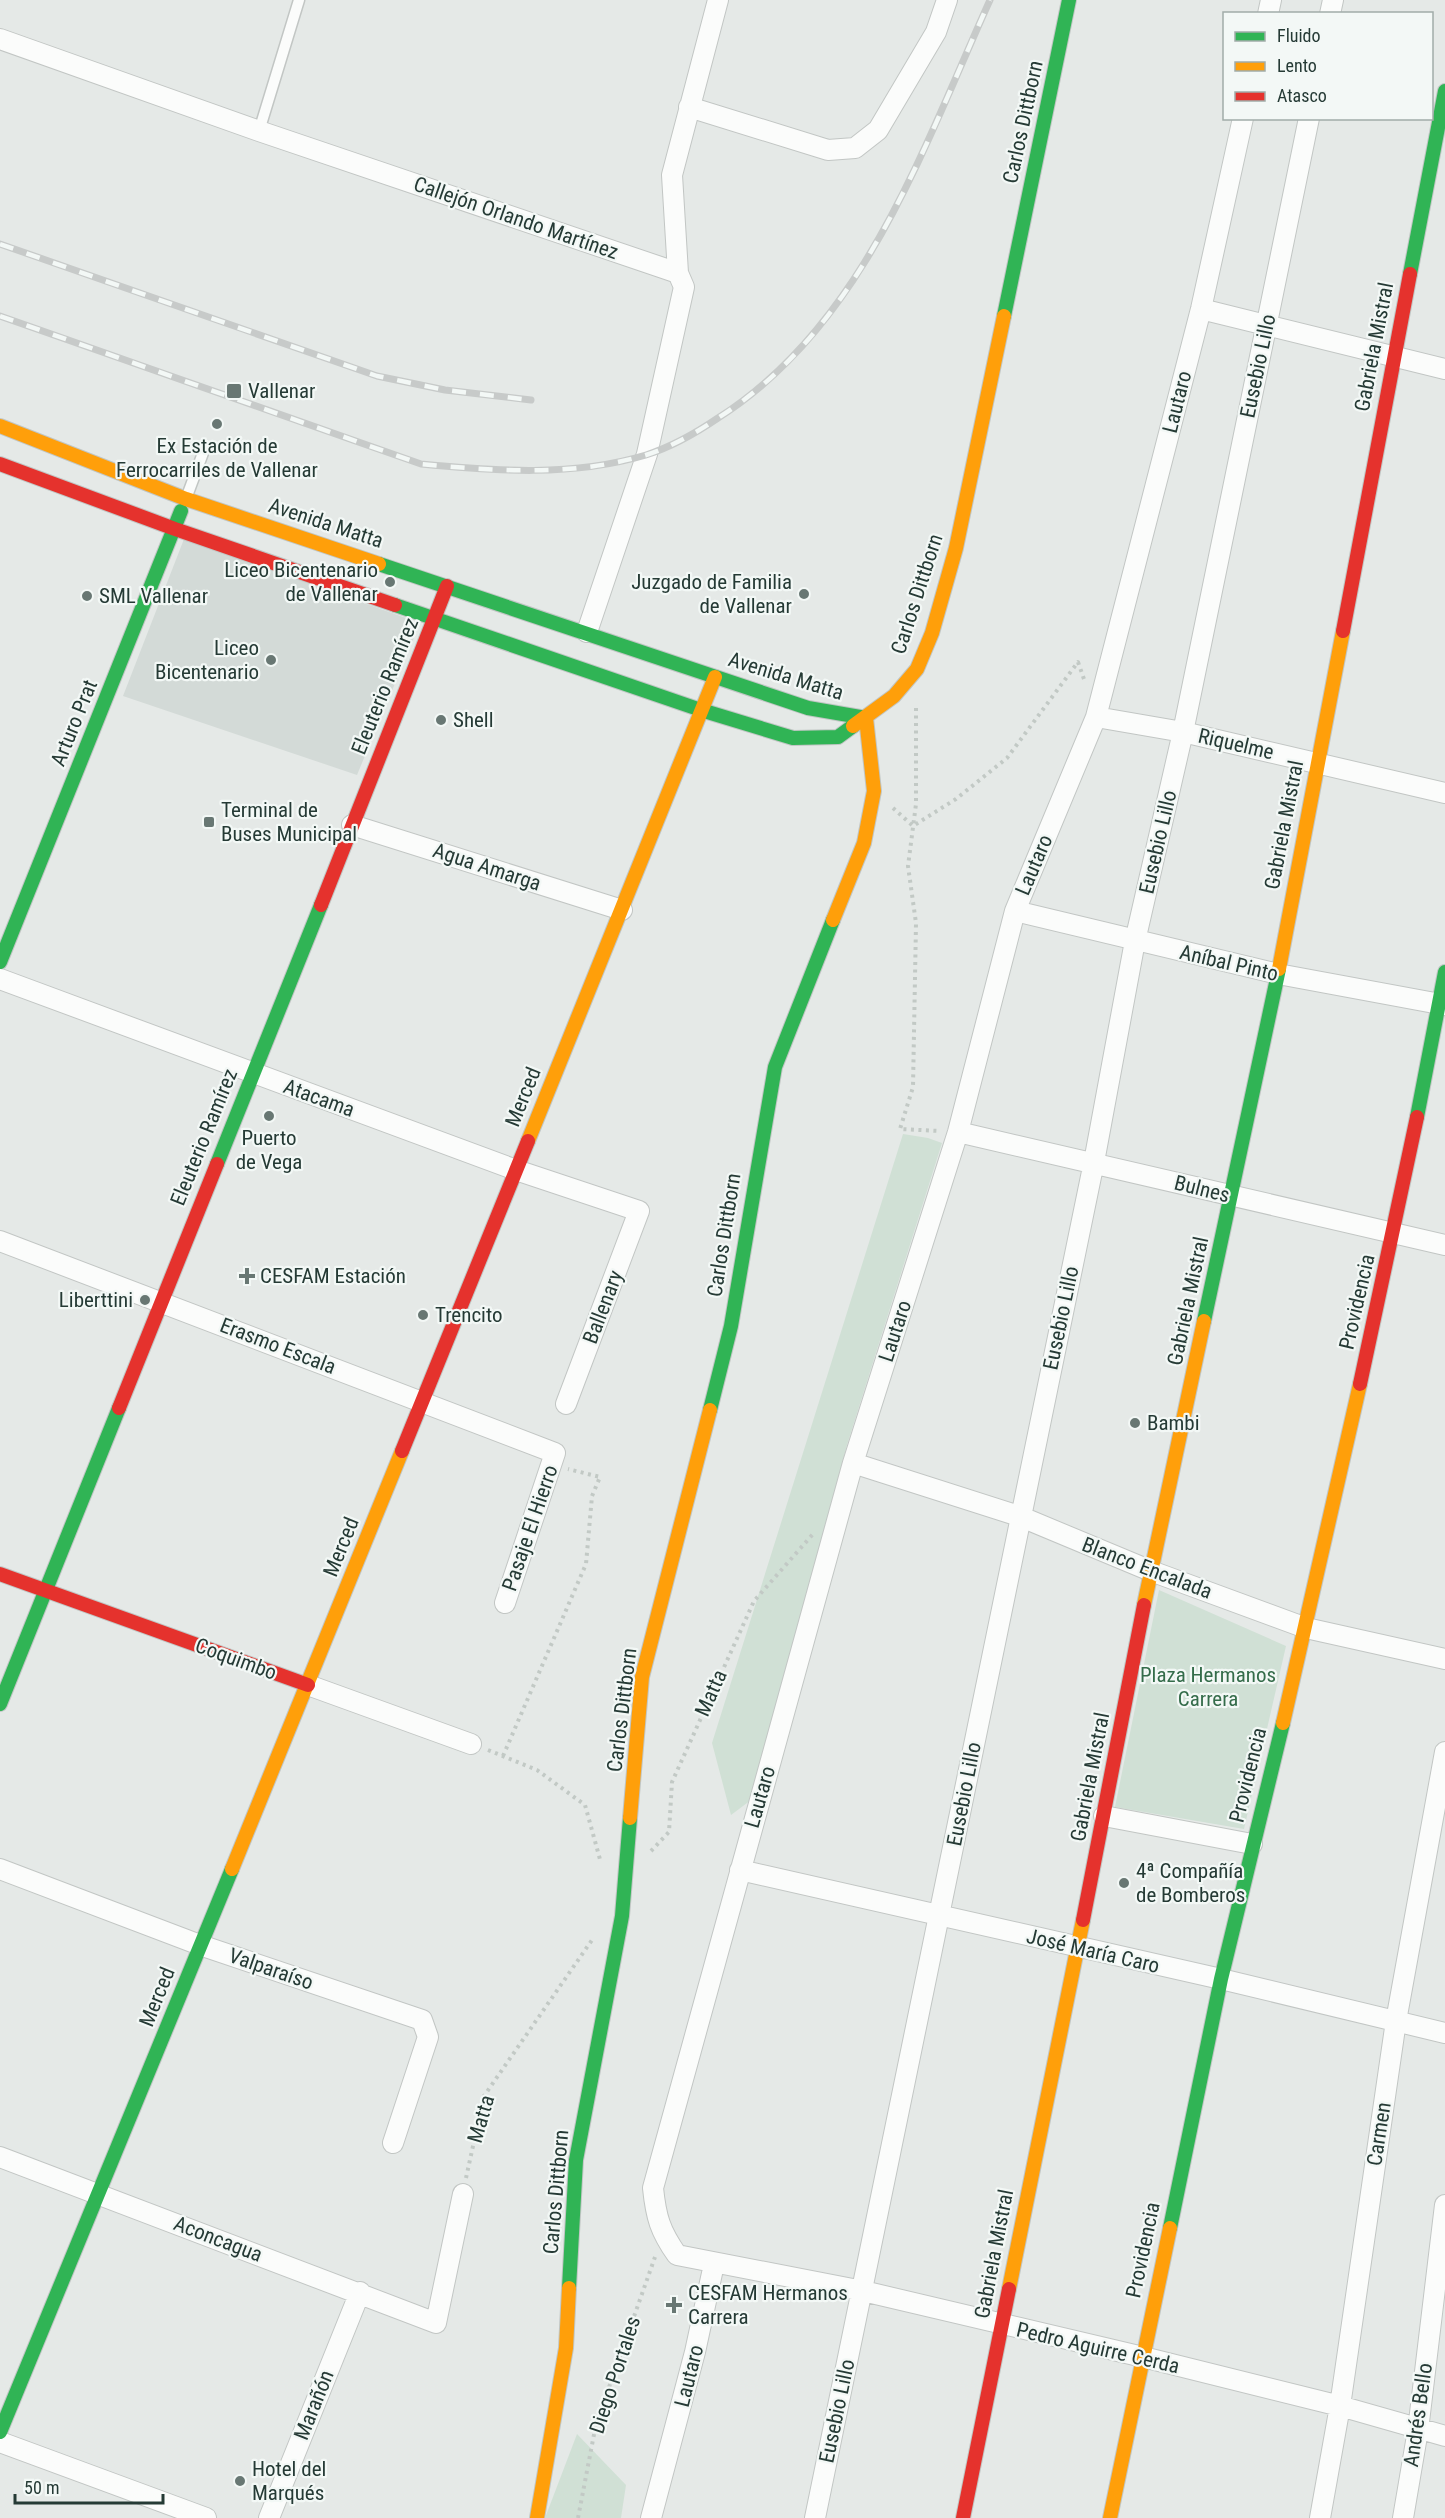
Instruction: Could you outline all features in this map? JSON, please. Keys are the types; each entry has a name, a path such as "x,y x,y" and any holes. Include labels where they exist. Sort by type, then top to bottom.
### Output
{"main road":[{"name":"Carlos Dittborn","path":"537,2518 566,2348 576,2160 622,1916 642,1677 731,1326 775,1067 864,843 874,791 866,718 894,696 916,669 932,633 956,548 1070,0"},
{"name":"Gabriela Mistral","path":"963,2518 1151,1571 1278,974 1393,356 1445,91"},
{"name":"Avenida Matta","path":"0,426 186,499 808,708 866,718"},
{"name":"Avenida Matta","path":"0,464 175,529 701,710 793,738 838,737 866,718"},
{"name":"Arturo Prat","path":"0,962 186,499"},
{"name":"Eleuterio Ramírez","path":"0,1704 447,586"},
{"name":"Merced","path":"0,2432 308,1685 715,677"},
{"name":"Providencia","path":"1110,2518 1221,1979 1306,1628 1394,1233 1441,1004 1445,972"},
{"name":"Coquimbo","path":"0,1574 308,1685"}],"street":[{"path":"587,632 647,454 684,287 678,273 672,175 718,0"},
{"path":"689,107 828,150 855,148 878,130 936,32 947,0"},
{"name":"Callejón Orlando Martínez","path":"0,39 260,131 678,273"},
{"name":"Lautaro","path":"651,2518 695,2352 714,2264 677,2255 663,2234 656,2217 653,2188 853,1463 958,1132 1015,911 1096,717 1201,309 1243,120"},
{"name":"Eusebio Lillo","path":"815,2518 940,1915 1019,1516 1094,1162 1135,941 1183,732 1308,120"},
{"path":"1201,309 1445,369"},
{"name":"Riquelme","path":"1096,717 1183,732 1318,762 1445,794"},
{"name":"Agua Amarga","path":"352,825 622,910"},
{"name":"Aníbal Pinto","path":"1015,911 1278,974 1441,1004"},
{"name":"Atacama","path":"0,979 516,1170 639,1211"},
{"name":"Bulnes","path":"958,1132 1445,1245"},
{"name":"Ballenary","path":"566,1404 639,1211"},
{"name":"Erasmo Escala","path":"0,1241 422,1400 554,1460"},
{"name":"Pasaje El Hierro","path":"505,1603 554,1460"},
{"name":"Blanco Encalada","path":"853,1463 1019,1516 1151,1571 1306,1628 1445,1659"},
{"name":"Coquimbo","path":"308,1685 471,1744"},
{"name":"Carmen","path":"1320,2518 1340,2406 1396,2022 1445,1752"},
{"path":"1104,1816 1252,1844"},
{"name":"Valparaíso","path":"0,1869 201,1945 422,2020 428,2037 393,2143"},
{"name":"José María Caro","path":"740,1870 1076,1948 1221,1979 1445,2033"},
{"name":"Aconcagua","path":"0,2157 360,2292 436,2323 463,2194"},
{"name":"Andrés Bello","path":"1402,2518 1418,2430 1445,2205"},
{"name":"Pedro Aguirre Cerda","path":"714,2264 863,2291 1340,2406 1445,2436"},
{"name":"Marañón","path":"269,2518 360,2292"},
{"path":"0,2442 206,2518"}],"lane":[{"path":"260,131 299,0"},
{"path":"186,499 203,453"}],"path":[{"path":"914,825 956,800 1007,758 1078,662 1085,684"},
{"path":"916,702 916,804 908,866 916,923 913,1087 900,1129 958,1132"},
{"path":"874,791 914,825"},
{"path":"503,1756 586,1564 592,1496 600,1477 554,1460"},
{"name":"Matta","path":"648,1854 669,1832 672,1782 754,1601 821,1525"},
{"path":"471,1744 537,1770 585,1805 603,1868"},
{"name":"Matta","path":"463,2194 484,2096 597,1933"},
{"name":"Diego Portales","path":"578,2518 596,2424 663,2234"}],"shaded area":[{"name":"Liceo Bicentenario","path":"184,539 420,623 357,775 123,696"}],"green space":[{"path":"903,1134 942,1143 847,1445 751,1800 731,1815 712,1743"},
{"name":"Plaza Hermanos Carrera","path":"1159,1590 1286,1646 1244,1829 1115,1807"},
{"path":"577,2434 626,2485 621,2518 545,2518"}],"railway":[{"path":"0,316 421,464 477,469 562,469 590,467 646,455 683,439 718,418 769,379 813,335 850,284 913,174 990,0"},
{"path":"0,244 377,376 445,390 531,400"}],"traffic: fast":[{"path":"1004,316 1069,0"},
{"path":"1410,274 1445,91"},
{"path":"0,962 181,511"},
{"path":"379,564 808,708 866,718"},
{"path":"395,605 701,710 793,738 838,737 853,726"},
{"path":"217,1164 321,905"},
{"path":"710,1410 731,1326 775,1067 833,920"},
{"path":"1204,1321 1279,969"},
{"path":"1417,1117 1445,972"},
{"path":"0,1704 119,1408"},
{"path":"1170,2228 1221,1979 1283,1723"},
{"path":"569,2288 576,2160 622,1916 630,1818"},
{"path":"0,2432 232,1869"}],"traffic: slow":[{"path":"853,726 894,696 917,669 932,633 956,548 1004,316"},
{"path":"0,426 186,499 379,564"},
{"path":"1279,969 1343,631"},
{"path":"528,1141 715,677"},
{"path":"833,920 864,843 874,791 866,718"},
{"path":"1144,1605 1204,1321"},
{"path":"1283,1723 1360,1384"},
{"path":"630,1818 642,1677 710,1410"},
{"path":"232,1869 402,1451"},
{"path":"1009,2289 1083,1920"},
{"path":"1110,2518 1170,2228"},
{"path":"537,2518 566,2348 569,2288"}],"traffic: jam":[{"path":"1343,631 1410,274"},
{"path":"0,464 175,529 395,605"},
{"path":"321,905 447,586"},
{"path":"1360,1384 1417,1117"},
{"path":"402,1451 528,1141"},
{"path":"119,1408 217,1164"},
{"path":"0,1574 308,1685"},
{"path":"1083,1920 1144,1605"},
{"path":"963,2518 1009,2289"}],"place":[{"name":"Vallenar","path":"234,391"},
{"name":"Ex Estación de Ferrocarriles de Vallenar","path":"217,424"},
{"name":"Liceo Bicentenario de Vallenar","path":"390,582"},
{"name":"Juzgado de Familia de Vallenar","path":"804,594"},
{"name":"SML Vallenar","path":"87,596"},
{"name":"Liceo Bicentenario","path":"271,660"},
{"name":"Shell","path":"441,720"},
{"name":"Terminal de Buses Municipal","path":"209,822"},
{"name":"Puerto de Vega","path":"269,1116"},
{"name":"CESFAM Estación","path":"247,1276"},
{"name":"Liberttini","path":"145,1300"},
{"name":"Trencito","path":"423,1315"},
{"name":"Bambi","path":"1135,1423"},
{"name":"4ª Compañía de Bomberos","path":"1124,1883"},
{"name":"CESFAM Hermanos Carrera","path":"674,2305"},
{"name":"Hotel del Marqués","path":"240,2481"}]}
